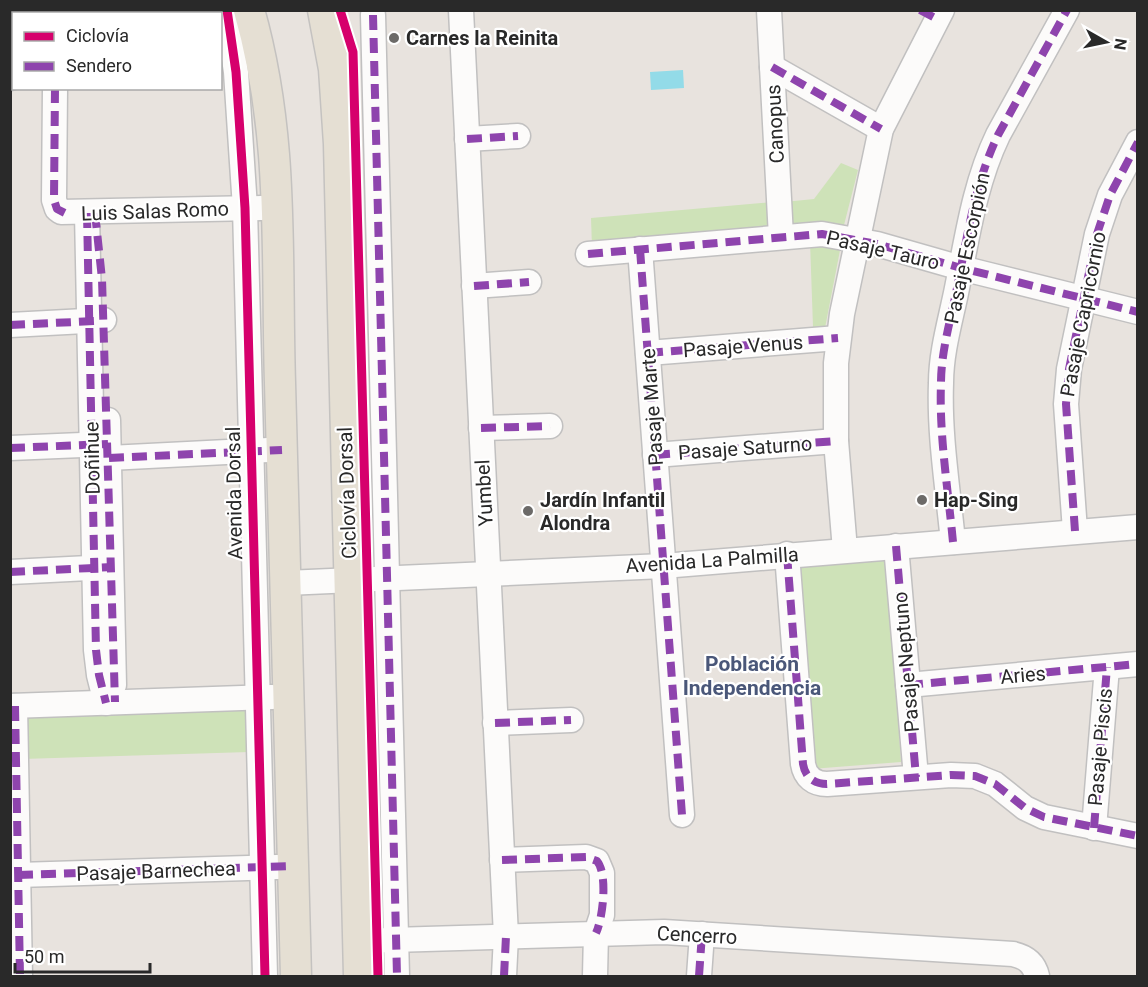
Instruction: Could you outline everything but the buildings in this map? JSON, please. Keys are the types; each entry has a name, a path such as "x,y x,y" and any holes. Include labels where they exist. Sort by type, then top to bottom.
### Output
{"main road":[{"path":"10,14 14,10"},
{"path":"249,10 272,122 278,207 296,976"},
{"path":"323,10 334,69 339,144 359,976"}],"street":[{"name":"Avenida Dorsal","path":"227,10 236,72 244,208 265,976"},
{"name":"Yumbel","path":"461,10 506,936 504,976"},
{"name":"Canopus","path":"769,10 781,237"},
{"name":"Pasaje Escorpión","path":"953,542 940,380 976,191 989,154 1066,10"},
{"path":"845,550 836,441 838,338 881,129 933,13"},
{"path":"373,15 397,976"},
{"path":"772,67 881,129"},
{"name":"Doñihue","path":"55,90 54,200 57,209 83,213 97,321 103,449 103,567 110,703"},
{"path":"467,139 518,136"},
{"name":"Pasaje Capricornio","path":"1075,531 1066,390 1083,299 1103,213 1137,142"},
{"name":"Luis Salas Romo","path":"83,213 278,207"},
{"name":"Pasaje Tauro","path":"588,254 822,234 857,240 1137,312"},
{"name":"Pasaje Marte","path":"640,249 682,815"},
{"path":"474,286 529,282"},
{"path":"10,325 97,321"},
{"name":"Pasaje Venus","path":"648,353 838,338"},
{"path":"481,428 550,426"},
{"name":"Pasaje Saturno","path":"655,454 836,441"},
{"path":"10,448 282,450"},
{"name":"Avenida La Palmilla","path":"286,583 663,566 1137,527"},
{"name":"Pasaje Neptuno","path":"896,546 916,777"},
{"path":"788,554 803,764 807,775 815,783 975,776 994,784 1024,808 1044,817 1137,836"},
{"path":"10,572 103,567"},
{"name":"Aries","path":"908,685 1137,664"},
{"name":"Pasaje Piscis","path":"1094,828 1107,667"},
{"path":"20,976 13,706 289,697"},
{"path":"495,723 571,720"},
{"path":"502,860 586,856 597,861 601,868 602,915 596,933 595,976"},
{"name":"Pasaje Barnechea","path":"16,886 293,866"},
{"name":"Cencerro","path":"358,941 637,932 702,934 1013,954 1027,959 1035,970"},
{"path":"699,976 702,934"}],"green space":[{"path":"841,163 858,170 843,229 786,230 784,202 814,199"},
{"path":"772,202 774,232 592,247 591,218"},
{"path":"810,241 841,245 825,328 813,327"},
{"path":"887,557 901,762 811,769 797,564"},
{"path":"246,708 249,752 22,759 21,716"}],"water":[{"path":"683,70 684,88 651,90 650,72"}],"marked path":[{"path":"920,10 937,19"},
{"path":"953,542 943,442 941,372 968,232 983,173 998,135 1067,10"},
{"path":"373,15 397,976"},
{"path":"772,67 881,129"},
{"path":"55,90 54,200 57,209 67,214"},
{"path":"467,139 518,136"},
{"path":"1075,531 1066,404 1069,369 1097,234 1110,195 1138,142"},
{"path":"87,213 96,650 106,703"},
{"path":"95,213 102,279 115,702"},
{"path":"588,254 822,234 877,244 961,268 1138,312"},
{"path":"640,249 682,815"},
{"path":"474,286 529,282"},
{"path":"10,325 95,321"},
{"path":"648,353 838,338"},
{"path":"481,428 550,426"},
{"path":"655,455 836,441"},
{"path":"10,448 108,444"},
{"path":"109,458 282,450"},
{"path":"896,546 916,777"},
{"path":"787,554 803,764 811,779 827,784 951,775 975,776 995,784 1025,808 1044,817 1138,836"},
{"path":"10,572 112,567"},
{"path":"908,685 1138,664"},
{"path":"1094,828 1107,667"},
{"path":"15,706 20,976"},
{"path":"495,723 571,720"},
{"path":"502,860 586,857 597,861 602,876 603,896 601,917 596,933"},
{"path":"18,875 293,866"},
{"path":"699,976 702,934"},
{"path":"504,976 506,936"}],"cycle path":[{"path":"227,10 236,72 245,208 265,976"},
{"name":"Ciclovía Dorsal","path":"340,10 353,52 378,976"}],"place":[{"name":"Carnes la Reinita","path":"394,38"},
{"name":"Hap-Sing","path":"922,500"},
{"name":"Jardín Infantil Alondra","path":"528,511"}],"district":[{"name":"Población Independencia","path":"752,676"}]}
